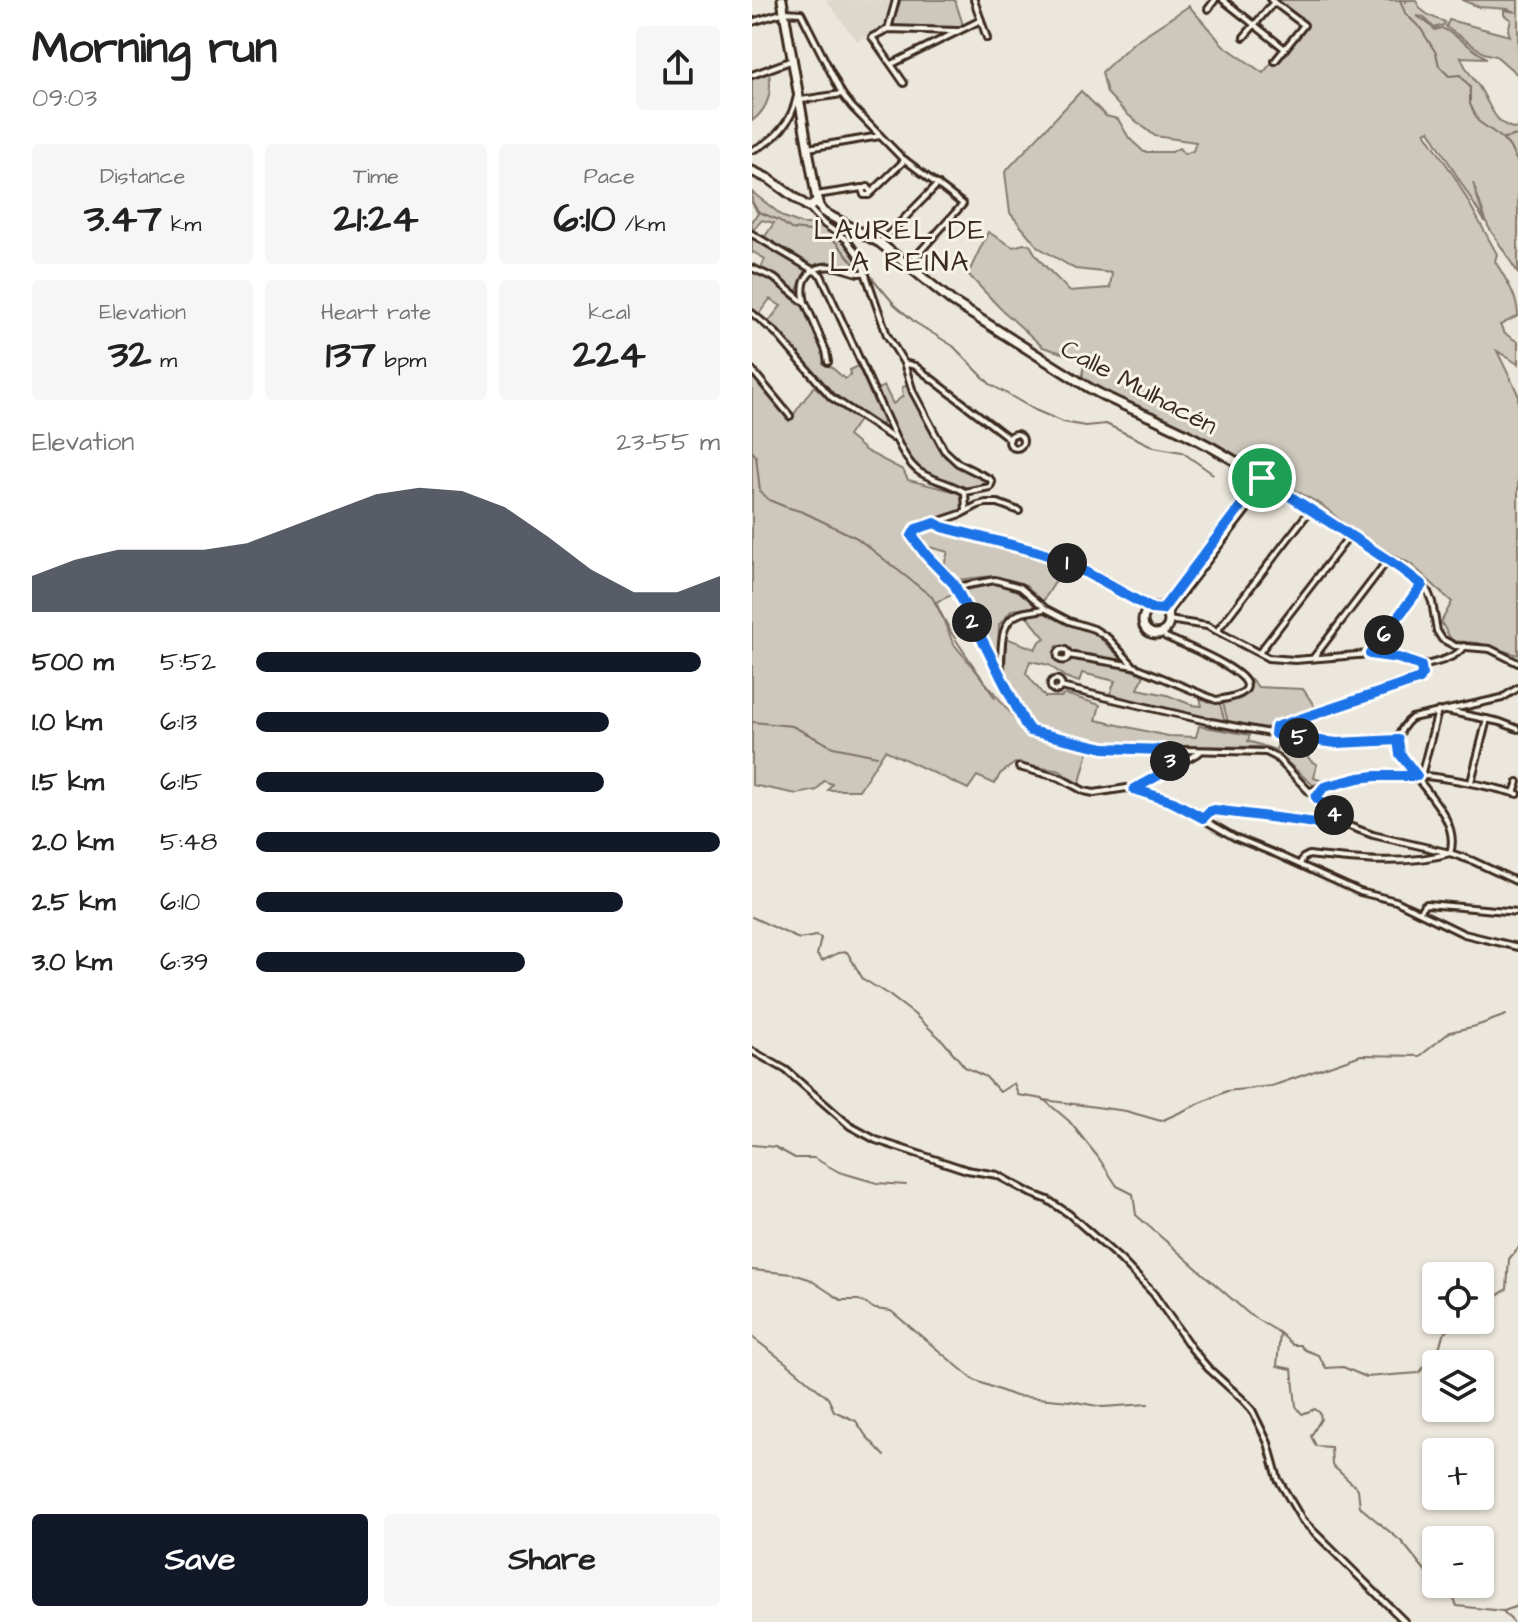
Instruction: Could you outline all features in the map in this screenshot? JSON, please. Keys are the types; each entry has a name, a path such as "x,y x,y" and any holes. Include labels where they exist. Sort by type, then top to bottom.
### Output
{"street":[{"path":"782,0 817,197 808,207"},
{"path":"888,29 896,0"},
{"path":"974,0 987,38"},
{"path":"1208,9 1215,0"},
{"path":"1223,0 1285,49"},
{"path":"1244,37 1273,1 1304,25 1275,61"},
{"path":"752,22 785,12 801,13 842,94 864,120 905,160 963,204 908,265"},
{"path":"805,20 811,24"},
{"path":"892,64 981,20"},
{"path":"904,83 872,37 888,29 958,31"},
{"path":"752,75 793,60"},
{"path":"752,150 772,140 781,130 795,104 798,91"},
{"path":"799,101 842,94"},
{"path":"808,148 880,136"},
{"path":"817,197 865,187 871,193 905,160"},
{"path":"752,171 808,207 855,248 887,335 904,363 913,392 944,450 958,463 990,479 990,487 965,492 932,480 909,463 821,275 752,234"},
{"path":"880,243 938,184"},
{"name":"Calle Mulhacén","path":"817,197 823,212 880,243 953,302 1108,399 1229,456 1422,585"},
{"path":"828,362 806,304 803,281 815,270 826,267 860,274 866,272"},
{"path":"752,268 774,278 806,304"},
{"path":"795,294 802,291"},
{"path":"752,313 776,333 831,397 896,439"},
{"path":"904,363 915,366 1010,439"},
{"path":"752,370 790,416"},
{"path":"883,431 889,425"},
{"path":"1152,609 1143,618 1144,627 1153,634 1162,633 1167,627 1169,608 1265,480"},
{"path":"965,492 966,510"},
{"path":"1019,511 991,502 978,505 916,529 912,536 956,587 1025,724 1035,733 1104,748 1266,752 1276,757 1339,820 1359,831 1450,853 1518,882"},
{"path":"1217,631 1311,509"},
{"path":"935,523 1056,558 1152,609 1217,631 1268,658 1295,660 1370,654 1398,658 1421,666 1461,652 1464,646"},
{"path":"1259,653 1350,535"},
{"path":"1314,657 1388,560"},
{"path":"956,587 995,580 1020,587 1046,609 1108,638 1134,666"},
{"path":"1370,654 1422,585 1432,602 1437,631 1442,639 1455,646 1490,649 1518,663"},
{"path":"1000,675 1004,631 1009,620 1019,614 1046,609"},
{"path":"1068,655 1134,666 1216,700 1246,689 1245,679 1233,669 1162,633"},
{"path":"992,661 1002,660"},
{"path":"1275,734 1278,725 1415,682 1422,674 1421,666"},
{"path":"1061,687 1211,722 1303,739 1337,743 1398,740"},
{"path":"1450,853 1452,839 1445,819 1419,776 1400,754 1398,740 1405,724 1412,718 1502,698 1518,688"},
{"path":"1441,711 1487,719 1518,729"},
{"path":"1419,776 1441,711"},
{"path":"1471,782 1487,719"},
{"path":"1163,750 1169,757 1168,770"},
{"path":"1134,789 1202,750"},
{"path":"1019,767 1060,778 1084,791 1094,793 1127,788 1173,802 1234,837 1360,892 1396,901 1464,934 1518,947"},
{"path":"1310,791 1375,776 1448,778 1516,793 1518,782"},
{"path":"1316,797 1324,787"},
{"path":"1203,818 1214,810 1332,825 1339,820"},
{"path":"1300,864 1309,855 1372,861 1450,853"},
{"path":"1420,911 1427,904 1518,912"},
{"path":"752,1051 786,1070 850,1126 876,1140 967,1170 997,1175 1069,1214 1153,1293 1208,1368 1252,1410 1268,1443 1278,1479 1302,1520 1405,1622"}],"shaded area":[{"path":"826,0 893,0 886,27 857,41"},
{"path":"898,0 955,0 963,25 892,27"},
{"path":"1278,0 1405,0 1406,3 1406,0 1416,0 1424,12 1445,22 1434,28 1424,17 1416,16 1435,30 1442,28 1448,31 1487,58 1461,57 1495,115 1504,124 1518,129 1518,273 1488,226 1473,183 1485,222 1429,130 1425,132 1456,179 1497,254 1495,261 1516,301 1518,316 1500,325 1504,333 1518,342 1518,364 1497,351 1518,394 1518,655 1478,643 1452,641 1441,622 1452,602 1411,564 1361,538 1322,505 1246,463 1082,383 1084,360 1043,347 968,274 988,232 1013,247 1030,245 1069,291 1110,288 1112,273 1075,269 1038,247 1010,213 1005,172 1081,91 1106,116 1118,119 1129,138 1144,152 1172,152 1179,148 1184,154 1193,151 1196,142 1155,136 1127,114 1107,93 1102,72 1134,42 1189,6 1223,45 1263,73 1304,25"},
{"path":"1462,0 1518,0 1518,75 1496,56 1484,53 1446,27 1449,20 1510,36 1511,20 1504,15 1504,10 1515,12 1508,9 1479,7"},
{"path":"769,72 768,99 752,121 752,78"},
{"path":"752,192 784,217 802,224 817,224 832,233 848,246 859,267 855,270 835,264 814,266 764,238 774,223 762,220 752,231 752,220 758,214"},
{"path":"752,238 808,271 797,291 761,268 765,259 752,253"},
{"path":"752,271 772,280 804,306 821,345 825,365 845,379 851,374 850,370 858,366 883,422 881,426 824,386 768,322 781,306 770,299 758,315 752,311"},
{"path":"752,376 789,421 814,386 859,420 848,436 866,451 903,470 908,480 961,493 963,506 960,511 915,527 909,536 947,580 954,594 936,602 953,643 1028,734 1089,748 1079,786 1060,771 1015,763 1000,774 995,784 977,776 968,789 885,750 859,790 828,790 832,784 824,781 817,790 797,794 752,785"},
{"path":"884,386 893,404 903,396 902,387 907,386 945,457 988,481 988,485 970,489 930,475 917,467 875,390"},
{"path":"932,528 1044,557 1065,566 1042,603 1026,585 993,576 955,580 943,568 948,552 929,547 927,552 916,540 917,533"},
{"path":"993,584 1023,592 1035,607 1012,610 999,625 998,656 993,654 962,591"},
{"path":"1046,613 1066,624 1093,632 1126,662 1071,652 1057,646 1055,653 1058,661 1065,662 1071,658 1117,665 1144,675 1138,689 1167,695 1192,705 1202,706 1200,697 1220,704 1225,722 1109,696 1115,681 1082,673 1079,682 1065,677 1049,665 1030,661 1026,673 1045,697 1065,694 1100,705 1096,720 1168,736 1196,737 1199,726 1250,735 1248,741 1276,750 1279,738 1311,743 1308,757 1317,764 1314,778 1326,782 1313,785 1277,753 1259,747 1107,745 1034,729 1005,676 1006,638 1035,649 1045,638 1026,615"},
{"path":"1248,679 1258,687 1303,689 1317,710 1262,730 1228,722 1223,703 1234,700 1249,689"}],"waterway":[{"path":"1400,0 1405,13 1421,29 1436,53 1439,66 1449,76 1460,75 1470,87 1470,104 1478,121 1502,138 1518,163"},
{"path":"1504,138 1518,135"},
{"path":"752,203 759,212 791,229 811,231 817,237 835,241 859,270"},
{"path":"869,274 895,305 916,323 953,346 990,384 1063,422 1085,426 1106,424 1154,447 1182,452 1213,474"},
{"path":"752,451 756,456 760,491 769,500 803,512 857,538 932,597 952,634 995,698"},
{"path":"752,722 792,726 833,747 877,756"},
{"path":"752,917 799,939 821,938 817,955 822,961 847,952 863,979 914,1014 965,1067 986,1077 1000,1092 1014,1083 1018,1095 1043,1099 1069,1121 1117,1186 1133,1194 1136,1215 1249,1314 1280,1333 1277,1366 1292,1369 1296,1406 1302,1414 1315,1409 1320,1413 1321,1419 1311,1436 1316,1446 1331,1447 1332,1465 1358,1489 1360,1507 1402,1542 1422,1567"},
{"path":"1044,1100 1126,1111 1161,1121 1227,1091 1272,1086 1361,1055 1420,1056 1450,1032 1506,1015"},
{"path":"752,1145 775,1147 795,1158 814,1158 839,1172 877,1183 906,1185"},
{"path":"1494,1298 1507,1289 1509,1259 1518,1248"},
{"path":"752,1270 793,1274 809,1279 841,1300 859,1300 875,1309 891,1311 974,1380 1015,1396 1103,1407 1148,1404"},
{"path":"1281,1334 1293,1345 1300,1345 1318,1355 1326,1368 1343,1367 1366,1377 1419,1373 1438,1352 1444,1334"},
{"path":"752,1337 828,1398 834,1411 856,1421 885,1456"},
{"path":"1453,1598 1457,1606 1503,1611 1513,1622"},
{"path":"1504,1611 1518,1606"}],"district":[{"name":"LAUREL DE LA REINA","path":"900,246"}],"route":[{"path":"1262,478 1413,576 1422,585 1370,654 1398,658 1421,666 1420,679 1276,727 1275,734 1337,743 1398,740 1400,754 1417,776 1375,776 1324,787 1316,797 1339,820 1332,825 1214,810 1203,818 1173,802 1134,789 1168,770 1169,757 1163,750 1104,748 1030,731 954,584 912,536 916,529 935,523 1035,551 1076,567 1152,609 1162,610 1262,478"}]}
